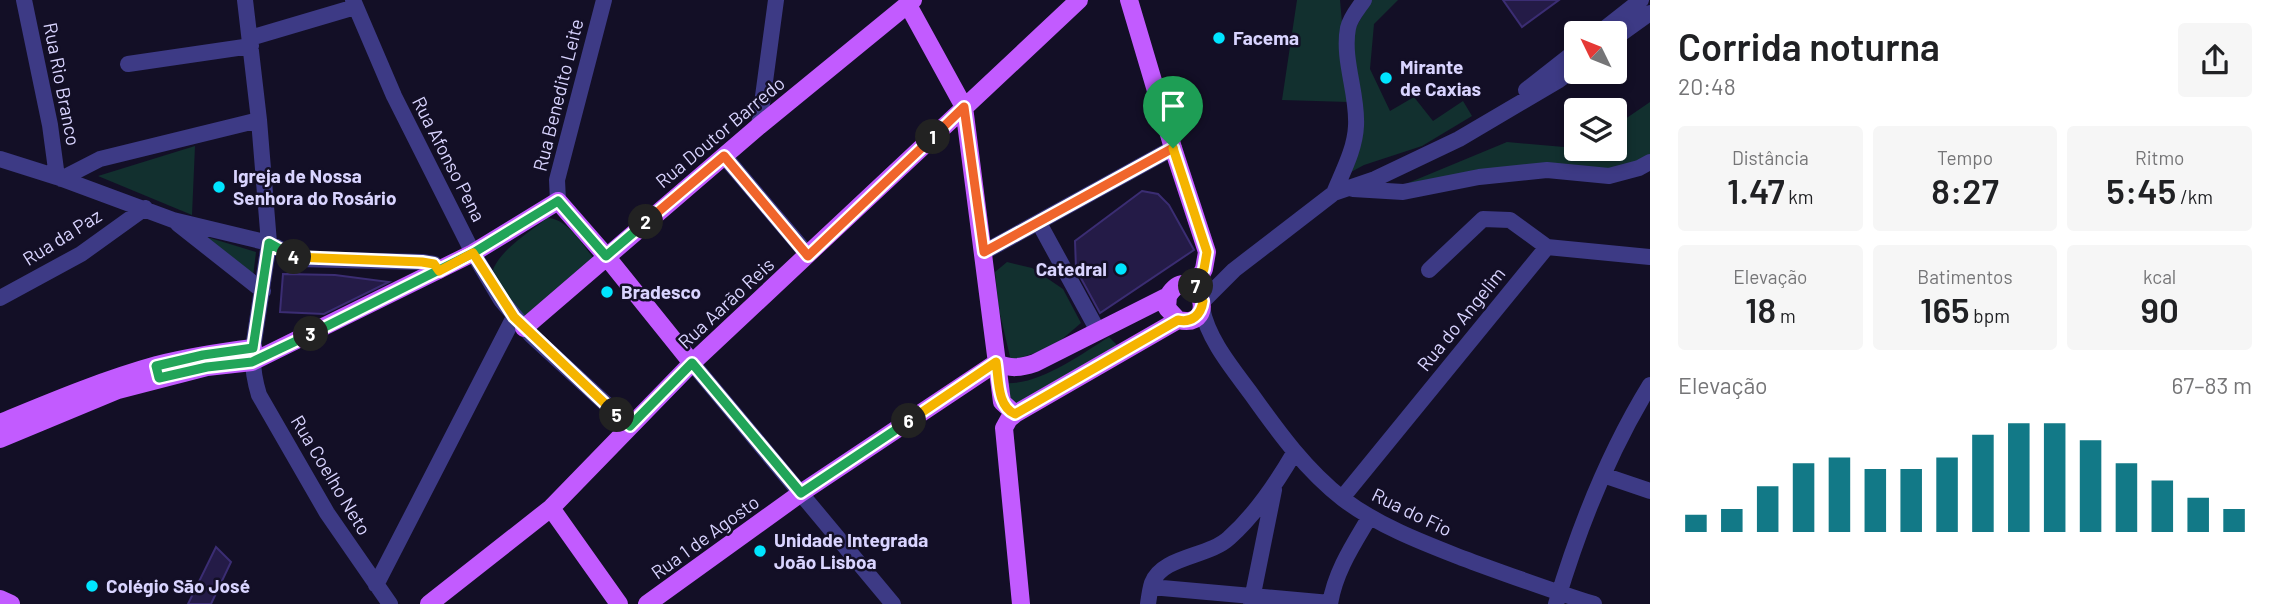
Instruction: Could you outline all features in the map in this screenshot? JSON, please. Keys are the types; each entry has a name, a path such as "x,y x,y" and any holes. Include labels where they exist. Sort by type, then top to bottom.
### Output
{"main road":[{"name":"Rua Aarão Reis","path":"429,604 551,508 692,363 1079,0"},
{"path":"1021,604 1004,428 1009,419 1181,321 1195,318 1199,297 1207,252 1129,0"},
{"path":"909,2 964,107 1002,402 1015,414"},
{"name":"Rua Doutor Barredo","path":"519,322 606,256 909,2"},
{"path":"0,423 75,392 158,372 207,367 253,355 439,271 558,201 692,363"},
{"path":"996,362 1008,368 1020,368 1168,296 1180,286 1199,297"},
{"path":"1168,296 1167,307 1181,321"},
{"name":"Rua 1 de Agosto","path":"647,604 801,493 996,362"},
{"path":"0,439 158,372"},
{"path":"551,508 619,604"},
{"path":"0,599 11,604"}],"street":[{"name":"Rua Rio Branco","path":"24,0 59,178"},
{"path":"245,0 260,120 269,243 253,355"},
{"name":"Rua Benedito Leite","path":"558,201 557,180 604,0"},
{"path":"759,126 776,0"},
{"path":"1339,191 1356,130 1347,40 1352,18 1364,0"},
{"path":"128,64 251,42 354,4"},
{"name":"Rua Afonso Pena","path":"354,4 394,96 473,253 519,322 630,426"},
{"path":"1617,21 1639,7"},
{"path":"1628,21 1639,7"},
{"path":"1489,120 1564,60"},
{"path":"1199,297 1339,191 1375,179 1459,139 1564,76"},
{"path":"59,178 100,159 260,120"},
{"path":"984,252 1173,148"},
{"path":"724,156 808,256"},
{"path":"0,159 173,220 269,243 299,259 422,262 434,264 439,271"},
{"path":"1339,191 1404,192 1479,177 1546,170 1609,176 1639,169 1650,162"},
{"name":"Rua da Paz","path":"0,298 81,254 145,208"},
{"path":"1429,270 1483,219 1510,220 1547,247 1650,257"},
{"path":"173,220 263,291"},
{"path":"1039,223 1098,331"},
{"name":"Rua do Angelim","path":"1342,498 1547,247"},
{"name":"Rua do Fio","path":"1199,297 1205,322 1229,364 1294,453 1342,498 1369,517 1432,547 1557,598 1594,604"},
{"name":"Rua do Fio","path":"1181,321 1203,337 1229,364"},
{"path":"376,585 519,322"},
{"name":"Rua Coelho Neto","path":"253,355 259,395 327,513 390,604"},
{"path":"692,363 893,604"},
{"path":"1557,598 1603,475 1650,384"},
{"path":"1148,604 1151,587 1158,572 1227,541 1275,487 1294,453"},
{"path":"1603,475 1650,491"},
{"path":"1252,600 1275,487"},
{"path":"1151,587 1252,600 1330,604 1334,584 1343,563 1369,517"}],"green space":[{"path":"1297,0 1340,0 1349,102 1282,100"},
{"path":"1371,0 1398,0 1374,24 1370,69 1390,111 1414,97 1433,121 1463,101 1472,116 1422,146 1364,165 1351,172 1352,35"},
{"path":"1650,102 1650,161 1642,167 1396,188 1507,142 1564,147 1564,161 1627,161 1627,118"},
{"path":"195,146 192,215 98,176"},
{"path":"547,218 555,219 568,228 596,261 537,317 521,316 492,272 508,249"},
{"path":"197,234 256,252 252,285"},
{"path":"1007,262 1032,268 1063,289 1081,323 1053,347 1011,361 999,310 995,272"},
{"path":"1109,337 1120,348 1014,410 1004,383 1017,383 1045,375"}],"building":[{"path":"1503,0 1559,0 1522,27"},
{"path":"1142,191 1158,194 1169,205 1194,250 1100,313 1076,269 1075,241"},
{"path":"283,274 335,275 389,282 324,314 280,312"},
{"path":"216,547 231,562 211,604 188,604"}],"place":[{"name":"Facema","path":"1219,38"},
{"name":"Mirante de Caxias","path":"1386,78"},
{"name":"Igreja de Nossa Senhora do Rosário","path":"219,187"},
{"name":"Catedral","path":"1121,269"},
{"name":"Bradesco","path":"607,292"},
{"name":"Unidade Integrada João Lisboa","path":"760,551"},
{"name":"Colégio São José","path":"92,586"}],"route":[{"path":"1173,148 984,252 964,107 808,256 724,156 606,256 558,201 439,271 252,362 207,367 159,378 156,366 203,355 253,348 269,243 299,259 422,262 434,264 439,271 473,253 514,317 630,426 692,363 801,493 996,362 1002,402 1015,414 1178,320 1189,321 1195,318 1203,301 1195,288 1204,269 1207,252 1173,148"}]}
